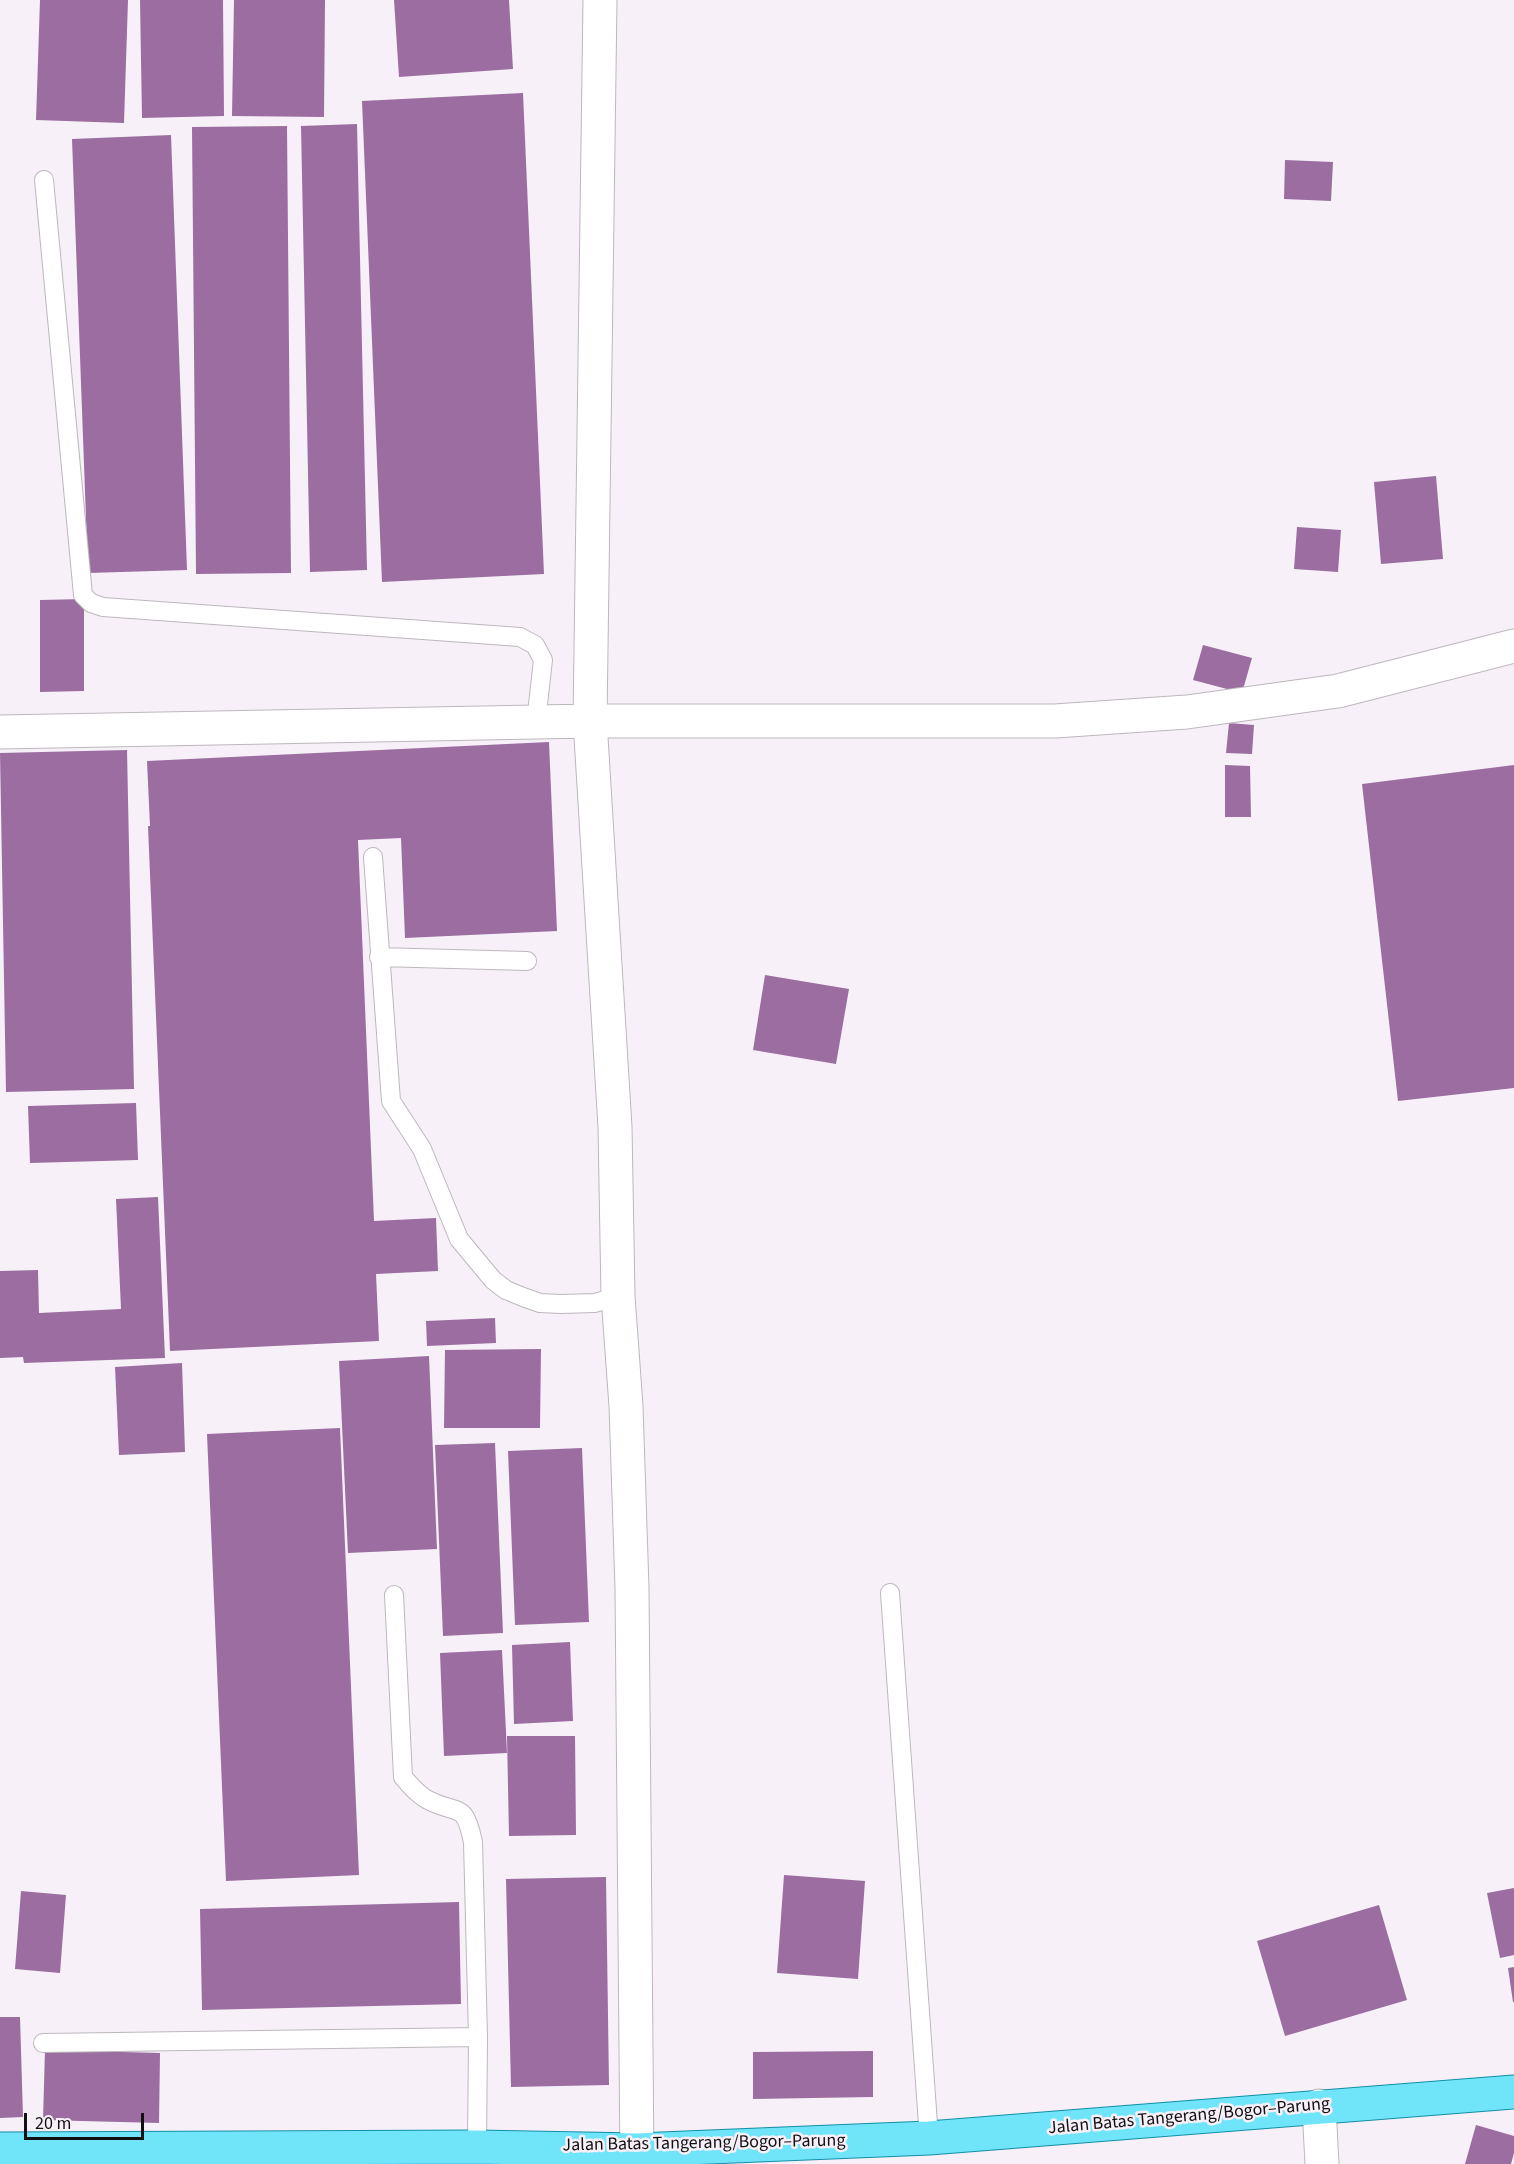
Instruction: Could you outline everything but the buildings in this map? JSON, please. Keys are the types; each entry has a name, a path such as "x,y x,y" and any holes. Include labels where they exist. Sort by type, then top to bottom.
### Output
{"main road":[{"name":"Jalan Batas Tangerang/Bogor–Parung","path":"0,2149 417,2156 477,2147 637,2157 929,2138 1514,2092"}],"street":[{"path":"600,0 590,721 615,1127 618,1296 626,1406 632,1588 637,2157"},
{"path":"0,732 590,721 1055,721 1187,712 1338,691 1514,646"},
{"path":"1319,2106 1322,2164"}],"lane":[{"path":"44,180 83,595 91,603 103,607 520,637 535,645 543,660 536,722"},
{"path":"373,857 391,1101 422,1149 459,1239 493,1280 506,1290 523,1297 540,1303 561,1304 596,1303 618,1296"},
{"path":"379,957 527,961"},
{"path":"890,1593 929,2138"},
{"path":"394,1595 404,1777 415,1791 429,1800 457,1809 468,1820 473,1842 478,2037 477,2147"},
{"path":"43,2043 478,2037"}]}
